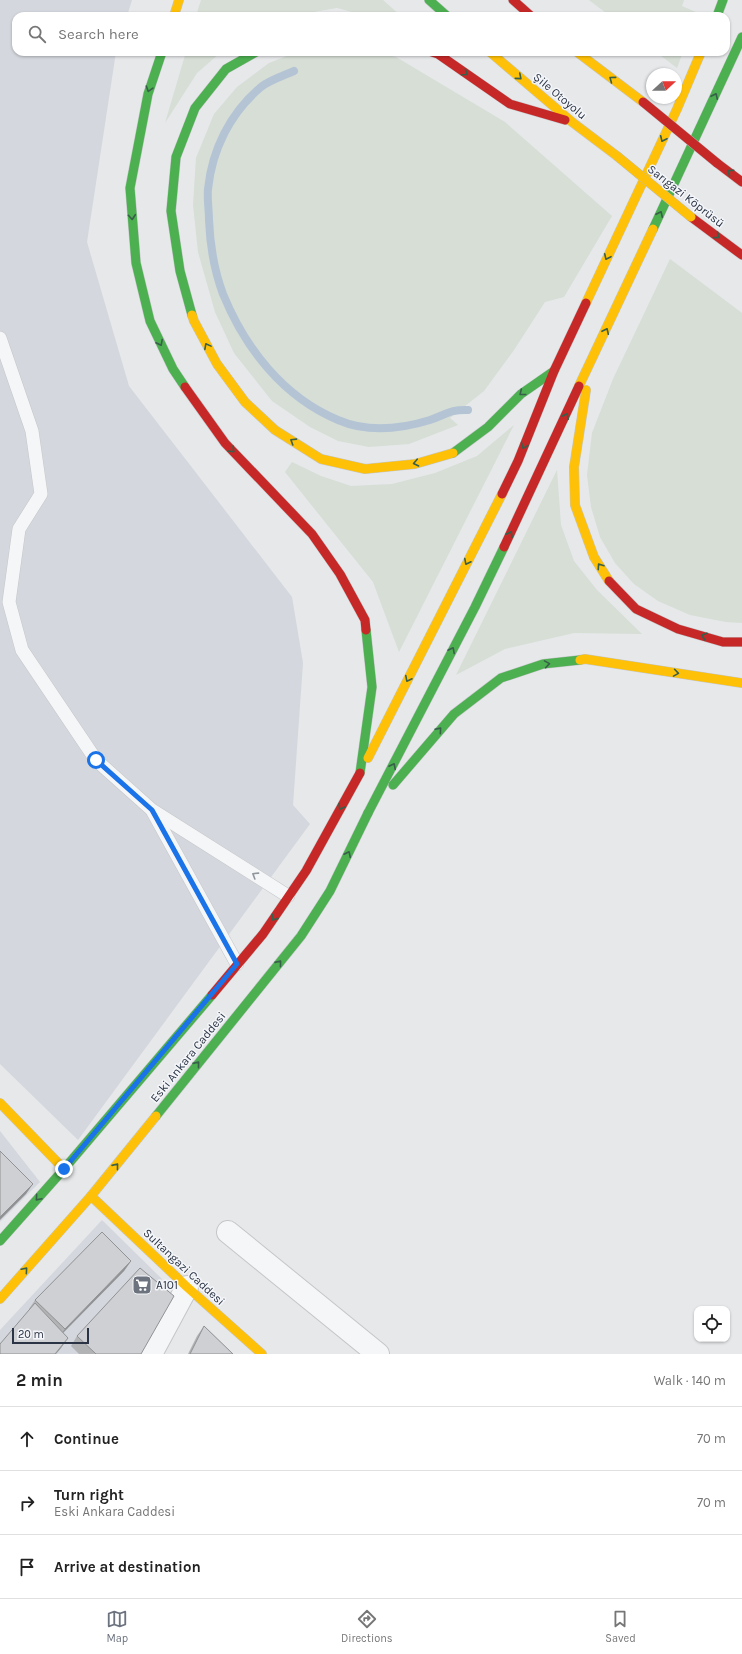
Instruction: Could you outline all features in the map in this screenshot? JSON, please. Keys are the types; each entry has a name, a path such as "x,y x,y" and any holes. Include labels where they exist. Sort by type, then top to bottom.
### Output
{"main road":[{"path":"175,12 179,0"},
{"path":"430,0 443,12"},
{"path":"513,0 526,12"},
{"path":"521,0 528,12"},
{"path":"718,12 723,0"},
{"path":"368,813 474,607 589,367 742,37"},
{"path":"161,56 148,94 130,188 136,263 150,321 173,369 225,443 312,534 340,574 365,620 372,687 360,773"},
{"path":"249,56 226,69 195,108 176,157 172,211 180,271 194,321 216,364 245,402 275,430 321,458 365,469 408,465 452,453 488,427 521,394 554,371"},
{"path":"441,56 510,104 572,122"},
{"name":"Şile Otoyolu","path":"495,56 572,122 617,156"},
{"path":"582,56 643,102 742,182"},
{"name":"Eski Ankara Caddesi","path":"0,1241 64,1169 262,934 306,871 360,773 518,461 554,371 677,109 699,56"},
{"name":"Sarıgazi Köprüsü","path":"617,156 691,217 742,255"},
{"path":"589,367 574,467 575,505 594,557 612,585 636,609 678,629 723,642 742,642"},
{"path":"368,813 454,714 501,678 543,664 585,659 742,683"},
{"name":"Eski Ankara Caddesi","path":"0,1299 91,1196 301,936 330,891 368,813"},
{"path":"0,1103 64,1169"},
{"name":"Sultangazi Caddesi","path":"91,1196 187,1287 262,1354"}],"street":[{"path":"228,1232 378,1354"},
{"path":"151,1354 187,1287"}],"lane":[{"path":"0,338 32,431 41,494 19,529 9,602 22,650 96,760 152,810 288,896"},
{"path":"152,810 237,964"}],"shaded area":[{"path":"0,0 132,0 128,12 12,12 12,56 115,56 87,242 129,386 292,597 303,663 293,805 310,824 78,1140 0,1064"},
{"path":"201,0 383,0 396,12 352,12 337,8 314,12 197,12"},
{"path":"589,0 684,0 682,6 696,12 605,12"},
{"path":"185,56 216,56 197,73 165,123"},
{"path":"287,56 396,57 505,122 612,216 564,297 545,302 514,350 484,391 450,418 458,425 409,444 369,447 338,441 310,427 272,401 234,353 215,312 198,252 193,205 196,158 214,114 237,87 269,63"},
{"path":"661,56 682,56 677,68"},
{"path":"670,259 742,313 742,623 726,622 690,615 658,601 634,584 615,563 600,537 591,507 587,475 592,433 613,379"},
{"path":"514,425 399,652 373,582 285,472 292,462 321,476 351,486 392,484 435,473 477,456"},
{"path":"557,470 561,525 574,561 597,590 642,634 574,633 505,649 456,675"},
{"path":"0,1131 40,1182 0,1222"},
{"path":"102,1220 162,1279 123,1354 0,1354 0,1330"}],"building":[{"path":"0,1151 33,1184 0,1217"},
{"path":"102,1232 131,1261 65,1329 35,1300"},
{"path":"140,1268 174,1296 141,1354 96,1354 77,1336"},
{"path":"35,1303 68,1338 55,1354 0,1354 0,1344"},
{"path":"204,1326 233,1354 190,1354"}],"waterway":[{"path":"294,71 272,80 261,87 240,108 224,133 218,146 210,174 208,193 210,238 217,276 232,314 255,352 268,369 300,398 318,410 338,420 361,427 384,428 408,426 430,420 452,411 468,410"}],"traffic: fast":[{"path":"429,0 442,12"},
{"path":"718,12 723,0"},
{"path":"653,229 742,37"},
{"path":"161,56 148,94 130,188 136,263 150,321 173,369 185,387"},
{"path":"192,315 180,271 171,211 176,157 195,108 226,69 249,56"},
{"path":"453,453 488,427 521,394 554,371"},
{"path":"368,813 475,607 504,547"},
{"path":"360,773 372,687 366,630"},
{"path":"393,785 454,714 501,678 543,664 580,660"},
{"path":"156,1116 301,936 330,891 368,813"},
{"path":"0,1241 64,1169 212,995"}],"traffic: slow":[{"path":"175,12 179,0"},
{"path":"495,56 572,122 617,156"},
{"path":"582,56 643,102"},
{"path":"586,303 677,109 699,56"},
{"path":"617,156 691,217"},
{"path":"579,386 653,229"},
{"path":"192,315 217,364 245,402 275,430 321,459 365,469 415,464 453,453"},
{"path":"586,390 574,467 575,505 594,557 609,581"},
{"path":"368,758 502,494"},
{"path":"580,660 585,659 742,683"},
{"path":"0,1103 64,1169"},
{"path":"0,1299 91,1196 156,1116"},
{"path":"91,1196 187,1287 262,1354"}],"traffic: jam":[{"path":"513,0 526,12"},
{"path":"441,56 510,104 565,120"},
{"path":"643,102 717,163"},
{"path":"717,163 742,182"},
{"path":"691,217 742,255"},
{"path":"502,494 518,461 554,371 586,303"},
{"path":"504,547 579,386"},
{"path":"185,387 225,443 312,534 340,574 365,620 366,630"},
{"path":"609,581 636,609 678,629 723,642 742,642"},
{"path":"212,995 263,934 306,871 360,773"}],"place":[{"name":"A101","path":"142,1285"}],"route":[{"path":"64,1169 237,964 152,810 96,760"}]}
